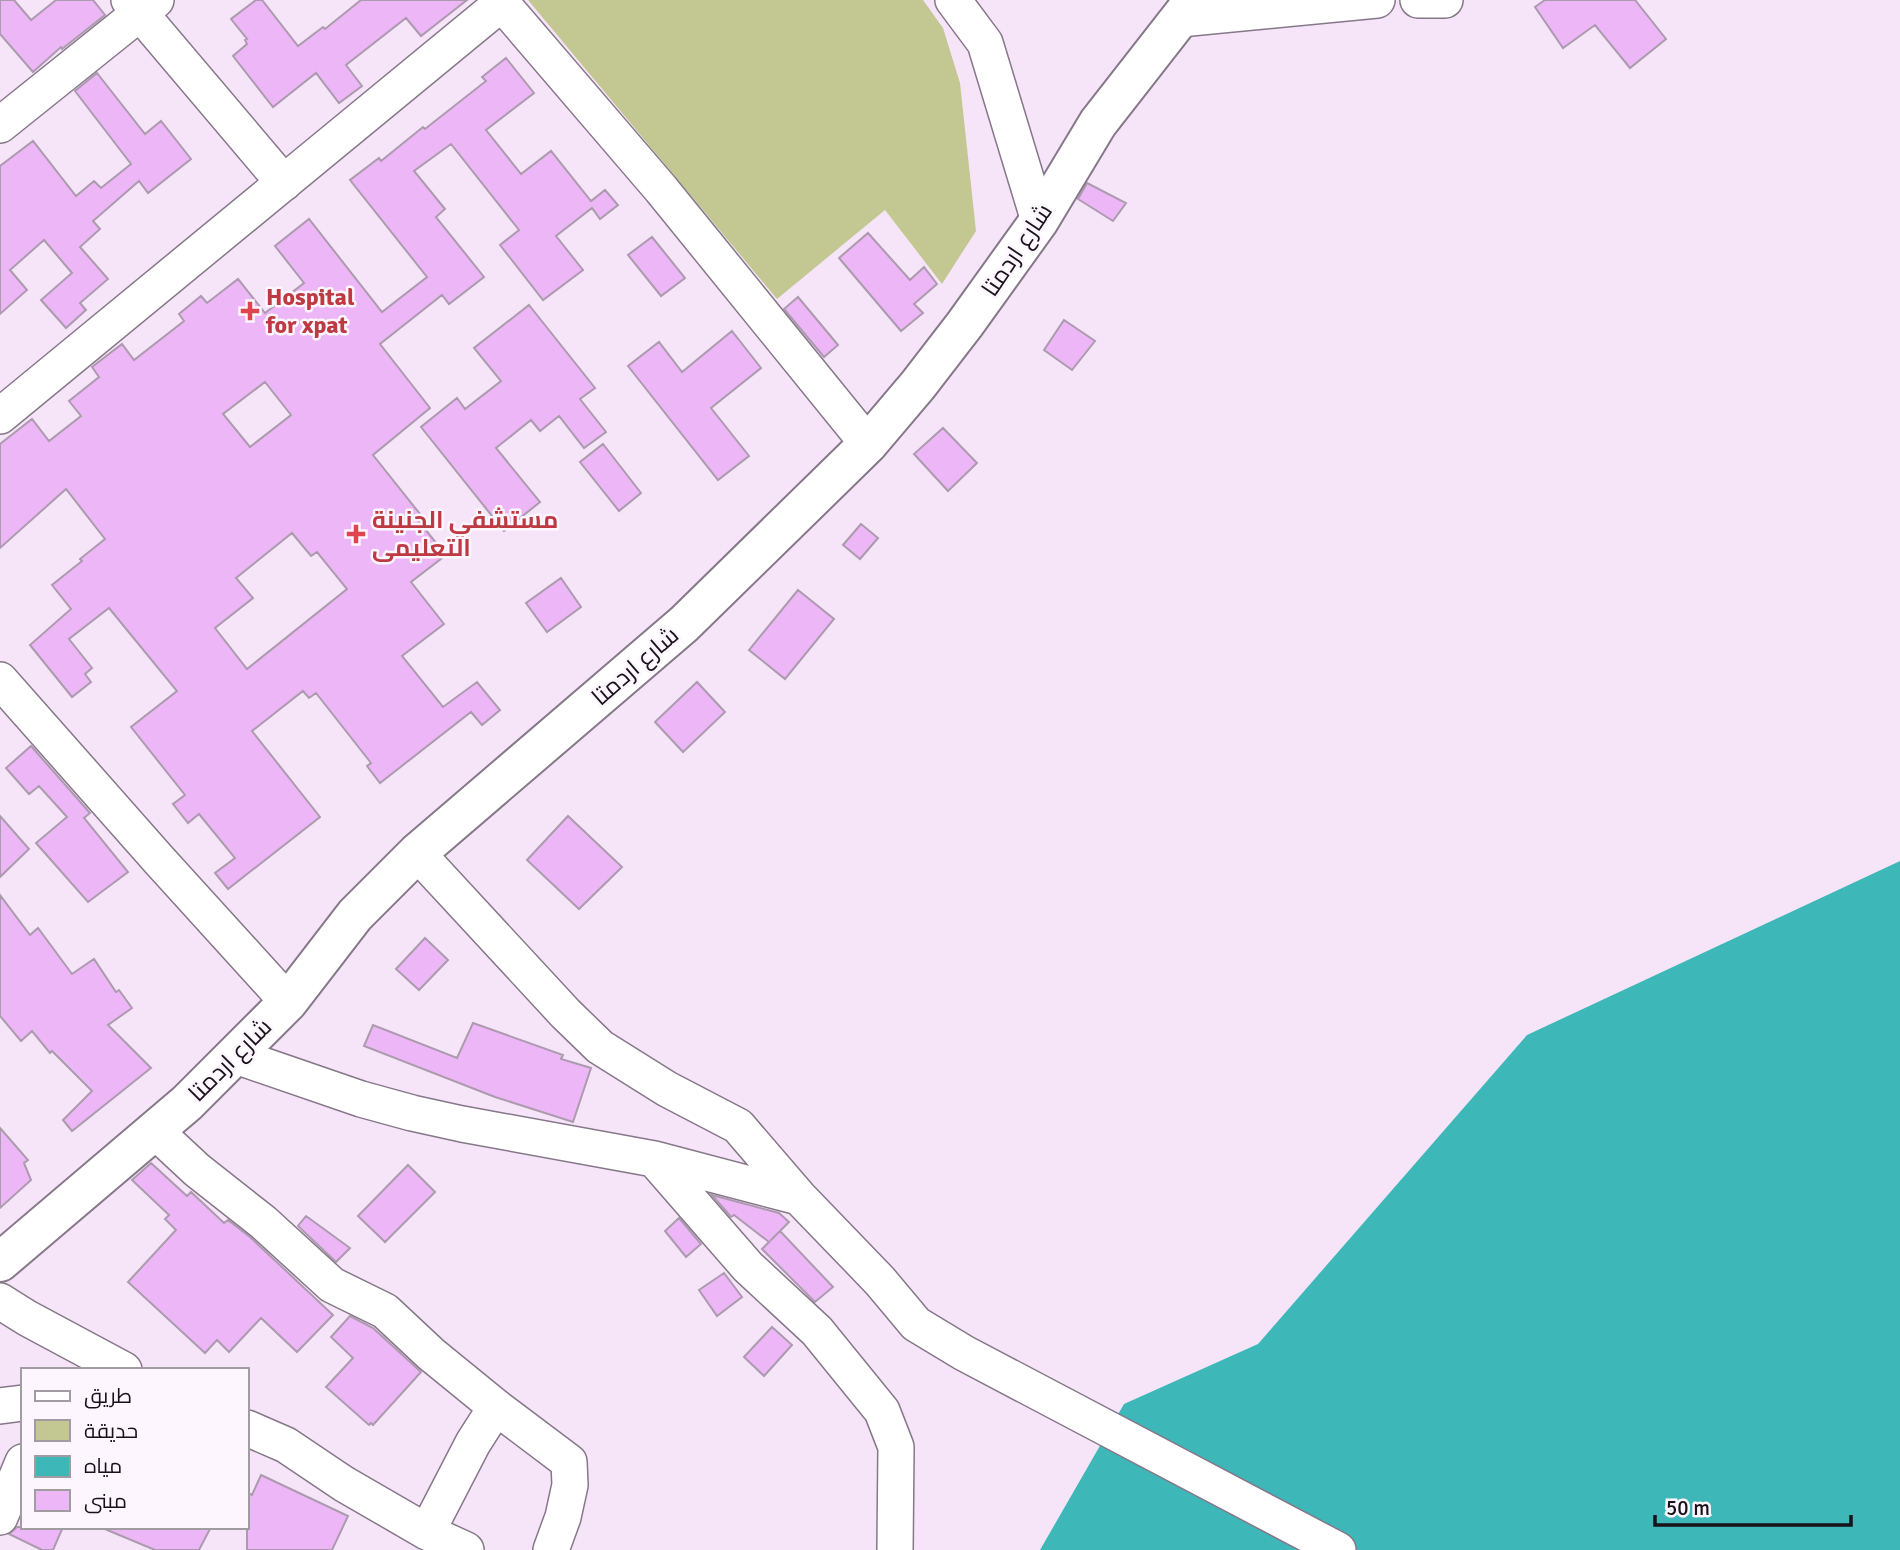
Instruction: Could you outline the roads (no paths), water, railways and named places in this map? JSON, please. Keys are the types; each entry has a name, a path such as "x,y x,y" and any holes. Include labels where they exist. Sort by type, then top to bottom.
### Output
{"main road":[{"name":"شارع اردمتا","path":"2,1258 187,1103 288,1002 355,915 417,853 684,624 868,444 958,335 1039,221 1098,124 1187,9"}],"street":[{"path":"953,0 985,43 1039,221"},
{"path":"1187,9 1377,0"},
{"path":"1418,0 1445,0"},
{"path":"0,416 500,2 661,189 868,444"},
{"path":"0,125 142,4 284,183"},
{"path":"0,680 288,1002"},
{"path":"417,853 565,1013 600,1047 667,1089 738,1126 799,1197 880,1281 916,1324 964,1353 1338,1550"},
{"path":"236,1056 361,1099 412,1113 654,1159 799,1197"},
{"path":"154,1130 197,1170 263,1222 332,1285 385,1311 431,1354 569,1462 570,1485 563,1517 551,1550"},
{"path":"654,1159 748,1268 817,1331 882,1411 896,1447 895,1550"},
{"path":"0,1301 27,1318 68,1356 116,1368"},
{"path":"0,1406 21,1403"},
{"path":"427,1532 472,1443 496,1407"},
{"path":"248,1428 286,1445 344,1484 427,1532 466,1550"},
{"path":"0,1517 21,1467"}],"water":[{"path":"1900,861 1900,1550 1040,1550 1124,1404 1258,1344 1527,1035"}],"place":[{"name":"Hospital for xpat","path":"250,311"},
{"name":"مستشفي الجنينة التعليمى","path":"356,534"}]}
